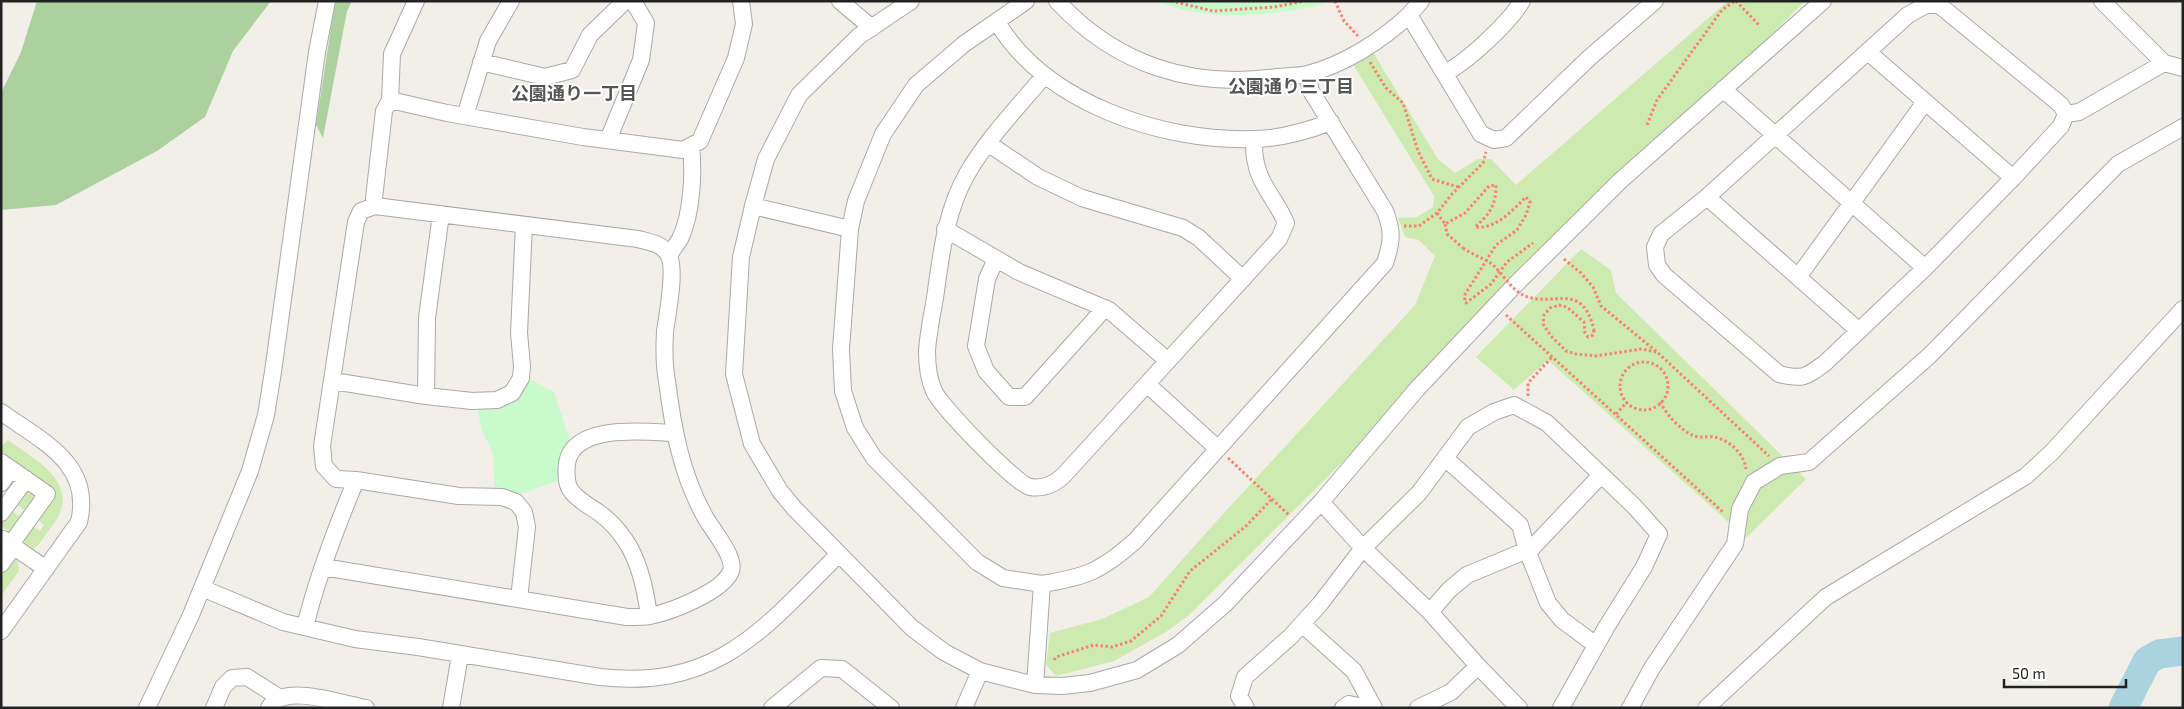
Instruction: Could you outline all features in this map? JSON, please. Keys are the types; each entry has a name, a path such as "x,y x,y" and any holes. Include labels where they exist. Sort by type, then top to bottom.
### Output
{"street":[{"path":"147,708 202,588 250,470 266,415 274,372 318,52 327,1"},
{"path":"375,206 374,198 384,111 390,100 392,54 416,1"},
{"path":"464,116 488,41 511,1"},
{"path":"481,62 544,77 572,70 590,35 625,1"},
{"path":"608,140 641,60 646,22 633,1"},
{"path":"390,100 464,116 608,140 683,150 700,141 736,58 744,24 740,1"},
{"path":"840,1 872,28"},
{"path":"910,1 859,36 800,95 766,159 741,257 734,374 752,444 780,491 912,628 944,652 980,671 1035,685 1062,686 1090,683 1137,670 1178,646 1225,604 1321,502 1417,389 1513,287 1620,181 1823,1"},
{"path":"1026,1 940,63 916,85 883,134 856,201 850,230 841,349 843,391 855,428 874,458 977,562 1003,578 1042,584 1093,573 1114,560 1135,541 1386,263 1390,246 1391,227 1385,211 1311,91 1307,74"},
{"path":"1056,1 1078,22 1109,46 1137,61 1193,77 1228,81 1253,81 1307,74 1334,64 1380,39 1409,15 1422,1"},
{"path":"1444,73 1458,66 1491,36 1518,8 1522,1"},
{"path":"1409,15 1482,134 1494,140 1506,138 1513,132 1589,58 1655,1"},
{"path":"2102,1 2164,63 2183,68"},
{"path":"1926,5 1939,6 2061,105 2066,114 2061,126 1925,268 1808,376 1796,379 1780,374 1664,275 1657,265 1654,247 1661,234 1707,197 1908,15 1926,5"},
{"path":"997,22 1004,34 1021,54 1044,76 1064,90 1085,101 1141,124 1194,135 1254,139 1309,129 1331,122"},
{"path":"1868,52 2013,178"},
{"path":"2066,114 2079,112 2164,63"},
{"path":"1044,76 989,144 966,177 945,229 927,348 930,381 941,402 1017,480 1030,486 1044,487 1057,482 1280,239 1286,224 1281,209 1264,184 1256,164 1254,139"},
{"path":"1723,89 1925,268"},
{"path":"1798,277 1925,102"},
{"path":"1630,708 1652,668 1735,544 1740,509 1752,485 1780,466 1809,462 1929,356 2118,164 2183,126"},
{"path":"989,144 1038,177 1082,198 1183,228 1199,238 1243,279"},
{"path":"669,255 680,238 690,204 693,167 691,146"},
{"path":"1707,197 1858,330"},
{"path":"323,567 627,617 649,616 675,609 702,596 723,582 731,571 732,558 705,516 688,482 675,433 664,363 672,276 669,255 658,244 638,239 375,206 361,211 356,222 322,446 324,466 336,479 356,480 459,496 502,497 516,502 524,512 528,527 520,599"},
{"path":"753,206 850,230"},
{"path":"426,396 427,318 441,214"},
{"path":"333,381 426,396 472,401 497,400 512,393 521,378 519,333 524,225"},
{"path":"945,229 1034,279 1105,308 1125,322 1168,361"},
{"path":"996,259 987,279 976,346 986,371 1009,397 1024,397 1105,308"},
{"path":"1706,708 1826,597 2026,476 2052,452 2183,309"},
{"path":"1147,384 1218,449"},
{"path":"1246,708 1239,696 1245,678 1302,624 1320,604 1363,548 1419,493 1468,427 1494,412 1514,406 1547,423 1659,534 1644,567 1596,645 1561,708"},
{"path":"2,626 79,522 83,503 82,490 72,467 62,456 4,421"},
{"path":"649,616 642,578 626,542 601,514 584,505 570,491 566,470 568,457 576,446 605,432 675,433"},
{"path":"1446,458 1520,525 1527,550 1548,603 1562,620 1596,645"},
{"path":"1,483 6,466 47,494 8,543 1,564"},
{"path":"1430,612 1449,590 1467,575 1532,548 1601,475"},
{"path":"1,514 26,480"},
{"path":"305,627 313,592 356,480"},
{"path":"1321,502 1363,548 1430,612 1478,666 1519,708"},
{"path":"8,543 46,569"},
{"path":"202,588 284,622 355,640 615,679 653,678 679,674 709,664 748,641 766,626 839,554"},
{"path":"1035,685 1042,584"},
{"path":"1302,624 1354,671 1374,708"},
{"path":"451,708 460,655"},
{"path":"1418,708 1451,692 1478,666"},
{"path":"772,708 821,668 842,669 891,708"},
{"path":"964,708 980,671"},
{"path":"214,708 223,688 232,678 247,677 274,703 284,696 302,696 359,707"},
{"path":"1343,708 1348,704 1366,708"}],"path":[{"path":"1171,1 1213,11 1275,7 1304,1"},
{"path":"1336,1 1344,21 1365,48 1372,67 1386,88 1403,103 1418,151 1432,179 1458,187"},
{"path":"1648,125 1657,100 1722,10 1736,1 1760,26"},
{"path":"1391,227 1419,226 1437,214 1458,187 1483,163 1488,137"},
{"path":"1445,224 1465,213 1490,186 1496,185 1496,198 1492,211 1475,227 1482,228 1494,224 1512,212 1526,197 1530,202 1526,215 1517,230 1496,245 1464,296 1466,303 1491,284 1507,262 1538,241"},
{"path":"1437,214 1445,224 1447,234 1463,248 1492,264 1522,295 1532,298 1570,299 1581,305 1590,314 1594,330 1592,335 1588,337 1584,333 1584,322 1567,307 1559,305 1550,308 1544,315 1543,324 1551,336 1566,351 1596,356 1641,349 1657,352"},
{"path":"1563,259 1581,273 1592,287 1601,306 1657,352 1780,466"},
{"path":"1506,315 1737,525"},
{"path":"1527,412 1528,383 1553,356"},
{"path":"1639,362 1654,364 1660,368 1665,374 1667,389 1660,402 1646,409 1638,409 1627,402 1621,393 1620,385 1626,370 1639,362"},
{"path":"1660,368 1667,362"},
{"path":"1616,414 1627,402"},
{"path":"1660,402 1665,412 1682,428 1695,436 1715,438 1729,444 1740,453 1746,463 1748,479 1752,485"},
{"path":"1218,449 1289,515 1283,522"},
{"path":"1052,665 1056,657 1094,646 1112,647 1131,641 1161,616 1190,571 1246,527 1272,499"}],"green space":[{"path":"37,1 271,1 233,51 205,117 157,151 56,205 1,210 1,93 21,52"},
{"path":"352,1 347,11 323,138 316,125 335,2"},
{"path":"1156,1 1328,1 1303,9 1260,14 1225,15 1190,11"},
{"path":"1728,1 1805,1 1189,615 1166,632 1114,661 1056,676 1046,665 1050,633 1102,619 1149,597 1415,305 1435,256 1419,240 1405,237 1398,218 1417,217 1433,207 1434,196 1351,61 1371,49 1438,159 1455,173 1478,159 1491,159 1516,185"},
{"path":"1581,249 1611,270 1616,293 1806,479 1746,538 1548,360 1514,390 1476,357"},
{"path":"528,378 554,392 570,441 564,453 562,479 518,495 495,491 493,453 482,431 477,406 504,402 522,394"},
{"path":"8,440 43,465 53,475 60,486 63,497 61,510 53,525 34,549 22,541 31,525 40,531 44,525 36,518 54,492 54,489 2,452 1,447"},
{"path":"25,488 35,495 36,499 13,531 8,531 1,526 1,522 10,510 19,516 24,510 15,503"},
{"path":"12,558 18,561 19,571 1,596 1,570"}],"waterway":[{"path":"2123,708 2147,661 2159,654 2183,651"}],"district":[{"name":"公園通り三丁目","path":"1291,86"},
{"name":"公園通り一丁目","path":"574,93"}]}
